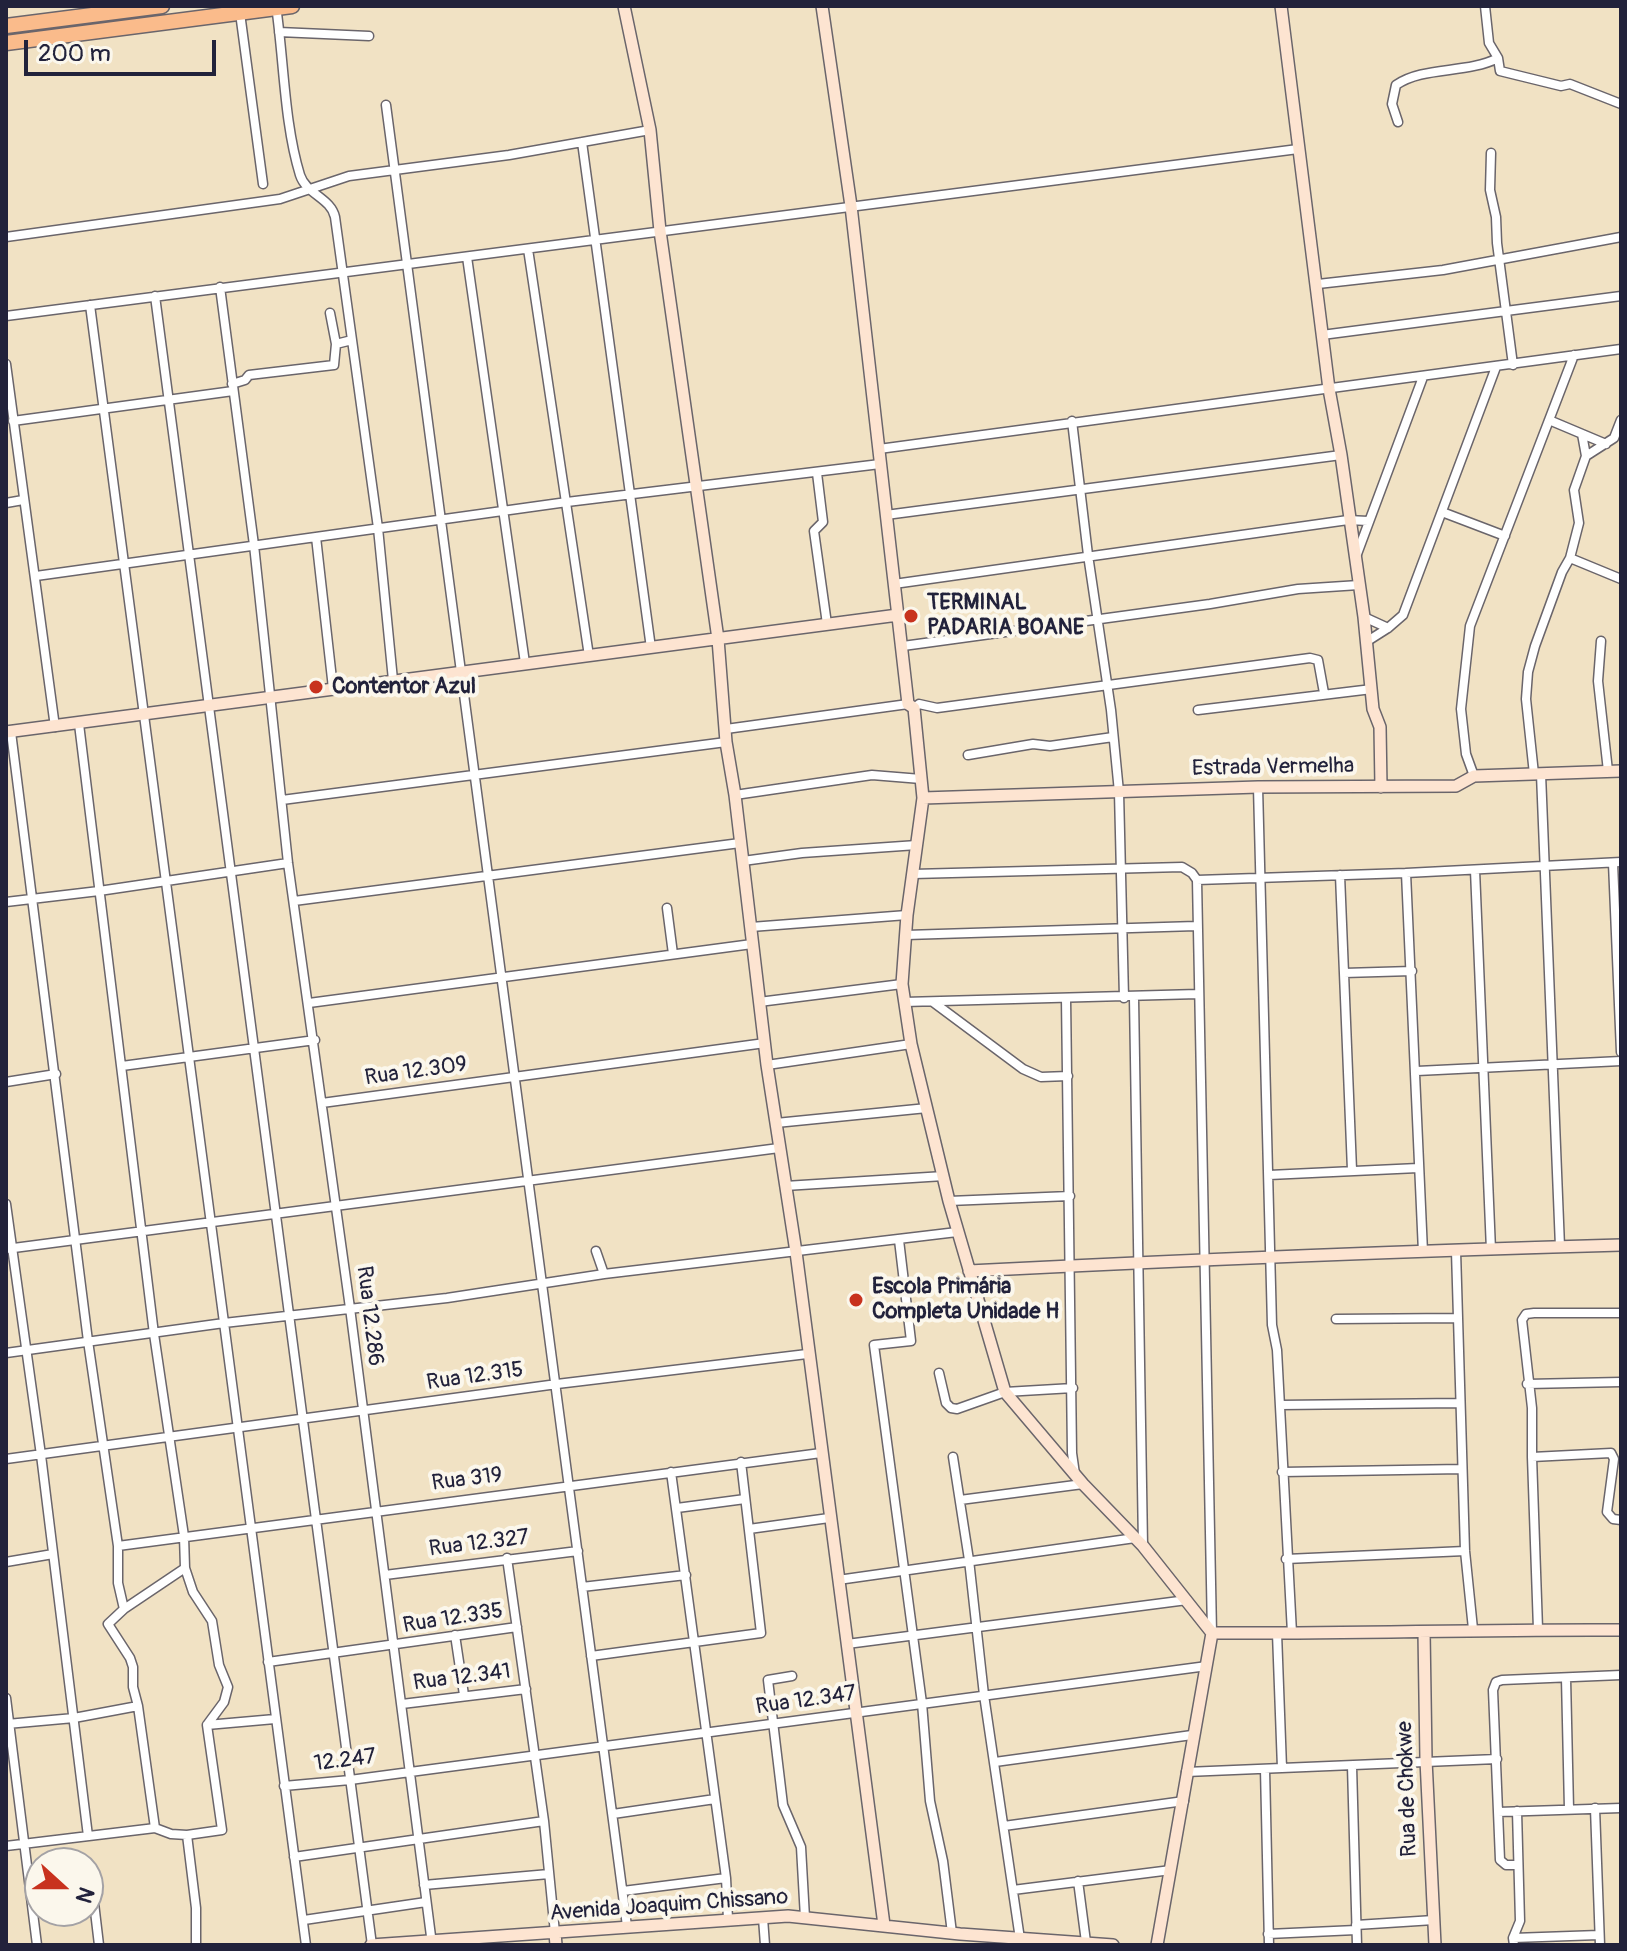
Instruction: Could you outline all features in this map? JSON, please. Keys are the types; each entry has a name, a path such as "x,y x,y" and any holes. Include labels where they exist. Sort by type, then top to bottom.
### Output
{"highway":[{"path":"6,26 96,10 162,6"},
{"path":"6,43 201,12 240,13 292,6"}],"street":[{"path":"624,6 650,130 660,231 718,639 726,735 767,1065 796,1252 884,1925"},
{"path":"822,6 851,206 894,584 923,798 907,915 902,984 911,1044 957,1232 1005,1392 1079,1479 1139,1542 1212,1633"},
{"path":"1281,6 1329,389 1364,617 1373,709 1380,727 1381,787"},
{"path":"1485,6 1489,43 1498,58 1500,71 1561,86 1570,84 1621,104"},
{"path":"276,7 300,175 334,211 378,528 393,680"},
{"path":"240,13 263,184"},
{"path":"279,32 369,36"},
{"path":"1398,122 1392,104 1396,85 1407,77 1484,65 1498,58"},
{"path":"386,105 545,1284 627,1926"},
{"path":"6,237 280,199 334,180 650,130"},
{"path":"582,142 651,648"},
{"path":"6,316 1298,149"},
{"path":"1491,153 1489,178 1513,365"},
{"path":"1318,284 1443,270 1621,237"},
{"path":"528,249 589,656"},
{"path":"467,257 525,663"},
{"name":"Rua 12.286","path":"220,287 254,545 288,863 315,1040 432,1942"},
{"path":"155,296 372,1945"},
{"path":"1322,335 1621,296"},
{"path":"90,305 306,1945"},
{"path":"13,421 168,401 232,388 249,375 334,365 336,344 330,313"},
{"path":"336,344 352,340"},
{"path":"879,449 1621,349"},
{"path":"1474,776 1466,754 1461,709 1470,626 1574,355"},
{"path":"6,364 55,727"},
{"path":"1366,642 1403,615 1496,367"},
{"path":"1355,558 1423,377"},
{"path":"1549,420 1606,444"},
{"path":"1586,456 1614,438 1621,420"},
{"path":"1072,421 1119,792 1124,998"},
{"path":"1560,1247 1545,865 1526,699 1528,672 1551,601 1570,558 1579,523 1574,490 1586,456 1582,434"},
{"path":"886,515 1341,455"},
{"path":"36,576 567,502 880,464"},
{"path":"817,473 823,522 814,531 827,624"},
{"path":"6,503 23,500"},
{"path":"1442,512 1505,536"},
{"path":"894,584 1348,520 1368,521"},
{"path":"316,537 333,688"},
{"path":"1570,558 1621,579"},
{"path":"903,646 1298,589 1359,585"},
{"path":"124,1609 118,1583 118,1546 88,1341 33,898 8,732 898,615"},
{"path":"1364,617 1388,628"},
{"path":"1601,641 1598,681 1608,771"},
{"path":"282,800 475,776 919,704 937,708 1310,658 1318,660 1321,666 1324,693"},
{"path":"1198,710 1372,689"},
{"path":"6,1846 155,1828 171,1834 187,1835 222,1830 207,1725 224,1702 228,1687 219,1665 212,1621 193,1592 185,1568 184,1536 154,1334 79,724"},
{"path":"968,755 1033,744 1050,746 1113,737"},
{"name":"Estrada Vermelha","path":"923,798 1258,787 1456,786 1474,776 1621,771"},
{"path":"735,795 872,775 921,779"},
{"path":"1258,787 1272,1325 1277,1350 1292,1633"},
{"path":"294,901 740,843"},
{"path":"743,861 802,853 917,845"},
{"path":"1197,880 1617,862 1621,1052"},
{"path":"6,902 288,863"},
{"path":"913,874 1182,867 1197,880 1212,1633 1157,1945"},
{"path":"1475,870 1491,1250"},
{"path":"1406,873 1423,1252"},
{"path":"1340,875 1352,1170"},
{"path":"667,908 673,954"},
{"path":"751,927 907,915"},
{"path":"906,935 1196,926"},
{"path":"309,1003 752,944"},
{"path":"1344,973 1412,971"},
{"path":"759,1002 902,984"},
{"path":"904,1002 1198,994"},
{"path":"1066,998 1072,1453 1079,1479"},
{"path":"1134,998 1139,1262 1139,1542"},
{"path":"932,1001 1023,1069 1041,1077 1068,1076"},
{"path":"122,1066 315,1040"},
{"name":"Rua 12.309","path":"322,1103 765,1043"},
{"path":"767,1065 911,1044"},
{"path":"1417,1071 1621,1061"},
{"path":"6,1082 56,1074"},
{"path":"776,1123 927,1108"},
{"path":"9,1248 779,1148"},
{"path":"1269,1175 1418,1168"},
{"path":"785,1186 944,1176"},
{"path":"949,1201 1070,1196"},
{"path":"6,1204 9,1248 41,1455 88,1836"},
{"path":"6,1353 604,1274 957,1232"},
{"path":"899,1240 911,1341 874,1345 922,1703 930,1801 958,1937"},
{"path":"969,1271 1139,1262 1204,1262 1270,1256 1621,1245"},
{"path":"596,1251 604,1274"},
{"path":"1456,1251 1465,1551 1473,1629"},
{"path":"1538,1629 1532,1408 1522,1320 1526,1314 1621,1313"},
{"path":"1336,1319 1457,1318"},
{"name":"Rua 12.315","path":"6,1459 557,1384 807,1354"},
{"path":"939,1373 946,1403 957,1409 1005,1392 1073,1388"},
{"path":"1527,1384 1621,1382"},
{"path":"1280,1405 1459,1403"},
{"name":"Rua 319","path":"118,1546 821,1453"},
{"path":"1532,1457 1611,1453 1614,1459 1607,1512 1613,1519 1621,1520"},
{"path":"953,1457 1020,1939"},
{"path":"591,1656 761,1633 741,1462"},
{"path":"1282,1472 1462,1469"},
{"path":"671,1472 726,1878 728,1919"},
{"path":"960,1500 1079,1479"},
{"path":"677,1508 745,1499"},
{"path":"749,1529 829,1518"},
{"path":"838,1580 969,1560 1139,1542"},
{"name":"Rua 12.327","path":"385,1575 578,1551"},
{"path":"1286,1559 1465,1551"},
{"path":"6,1562 53,1554"},
{"path":"507,1558 544,1821 556,1939"},
{"path":"155,1828 133,1687 133,1667 108,1624 124,1609 185,1568"},
{"path":"582,1587 686,1575"},
{"path":"847,1644 1187,1600"},
{"name":"Rua 12.335","path":"268,1662 517,1627"},
{"path":"1212,1633 1621,1630"},
{"name":"Rua de Chokwe","path":"1424,1632 1426,1760 1435,1945"},
{"path":"1277,1633 1282,1768"},
{"path":"455,1635 464,1695"},
{"name":"Rua 12.347","path":"410,1771 1207,1666"},
{"path":"1517,1865 1506,1865 1500,1860 1493,1690 1496,1682 1621,1675"},
{"path":"792,1676 768,1680 783,1805 801,1847 805,1918"},
{"path":"1566,1678 1569,1809"},
{"name":"Rua 12.341","path":"402,1704 526,1689"},
{"path":"6,1698 37,1945"},
{"path":"8,1724 74,1718 138,1706"},
{"path":"207,1725 275,1719"},
{"path":"995,1762 1192,1735"},
{"path":"1186,1772 1497,1759"},
{"path":"1352,1766 1357,1945"},
{"path":"1265,1769 1269,1945"},
{"name":"12.247","path":"284,1786 410,1771"},
{"path":"613,1814 715,1799"},
{"path":"1004,1826 1184,1801"},
{"path":"1595,1808 1600,1945"},
{"path":"1498,1812 1621,1808"},
{"path":"1517,1811 1520,1921 1514,1941 1599,1935"},
{"path":"294,1857 544,1821"},
{"path":"187,1835 196,1908 196,1945"},
{"path":"1013,1890 1171,1870"},
{"path":"424,1885 549,1874"},
{"path":"623,1891 726,1878"},
{"path":"1078,1881 1086,1942"},
{"path":"304,1920 426,1902"},
{"path":"763,1918 765,1945"},
{"name":"Avenida Joaquim Chissano","path":"372,1945 556,1939 627,1926 763,1918 805,1918 884,1925 958,1937 1113,1945"},
{"path":"1268,1934 1434,1920"}],"place":[{"name":"TERMINAL PADARIA BOANE","path":"911,616"},
{"name":"Contentor Azul","path":"316,687"},
{"name":"Escola Primária Completa Unidade H","path":"856,1300"}]}
